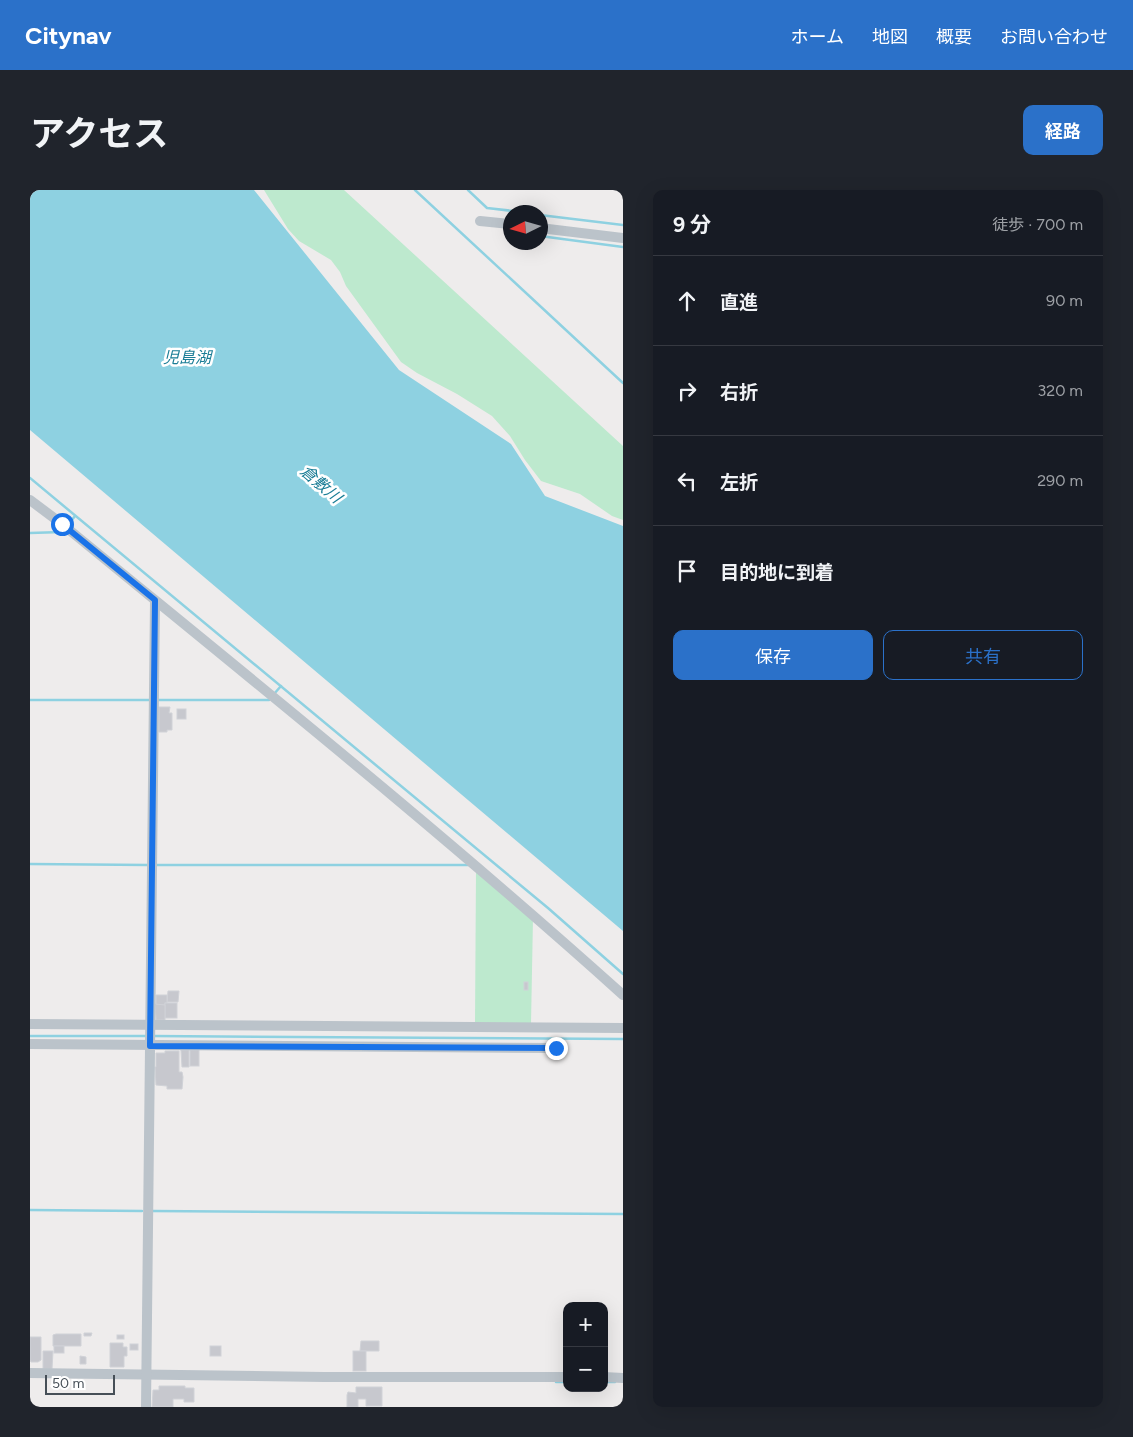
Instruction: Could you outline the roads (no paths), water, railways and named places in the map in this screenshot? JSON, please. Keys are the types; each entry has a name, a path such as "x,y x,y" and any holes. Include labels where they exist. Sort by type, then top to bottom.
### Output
{"street":[{"path":"480,221 503,223"},
{"path":"548,229 623,238"},
{"path":"30,500 155,600 537,918 623,995"},
{"path":"146,1407 155,600"},
{"path":"30,1024 150,1036 556,1048"},
{"path":"30,1044 150,1036 623,1028"},
{"path":"30,1373 563,1377"},
{"path":"608,1377 623,1378"}],"water":[{"name":"児島湖","path":"30,190 254,190 399,370 511,444 545,496 623,526 623,931 30,430"}],"waterway":[{"path":"415,190 623,383"},
{"path":"468,190 487,208 503,210"},
{"path":"548,216 623,225"},
{"path":"548,237 623,247"},
{"path":"30,478 548,908 623,974"},
{"path":"68,525 75,516"},
{"path":"30,533 62,532"},
{"path":"274,694 281,686"},
{"path":"30,700 151,700"},
{"path":"156,700 269,700"},
{"path":"30,864 148,865"},
{"path":"156,865 468,865"},
{"path":"30,1036 147,1036"},
{"path":"152,1036 623,1039"},
{"path":"30,1210 142,1211"},
{"path":"152,1211 623,1214"},
{"path":"556,1382 563,1382"},
{"path":"608,1382 615,1382"}],"water label":[{"name":"倉敷川","path":"321,484"}]}
